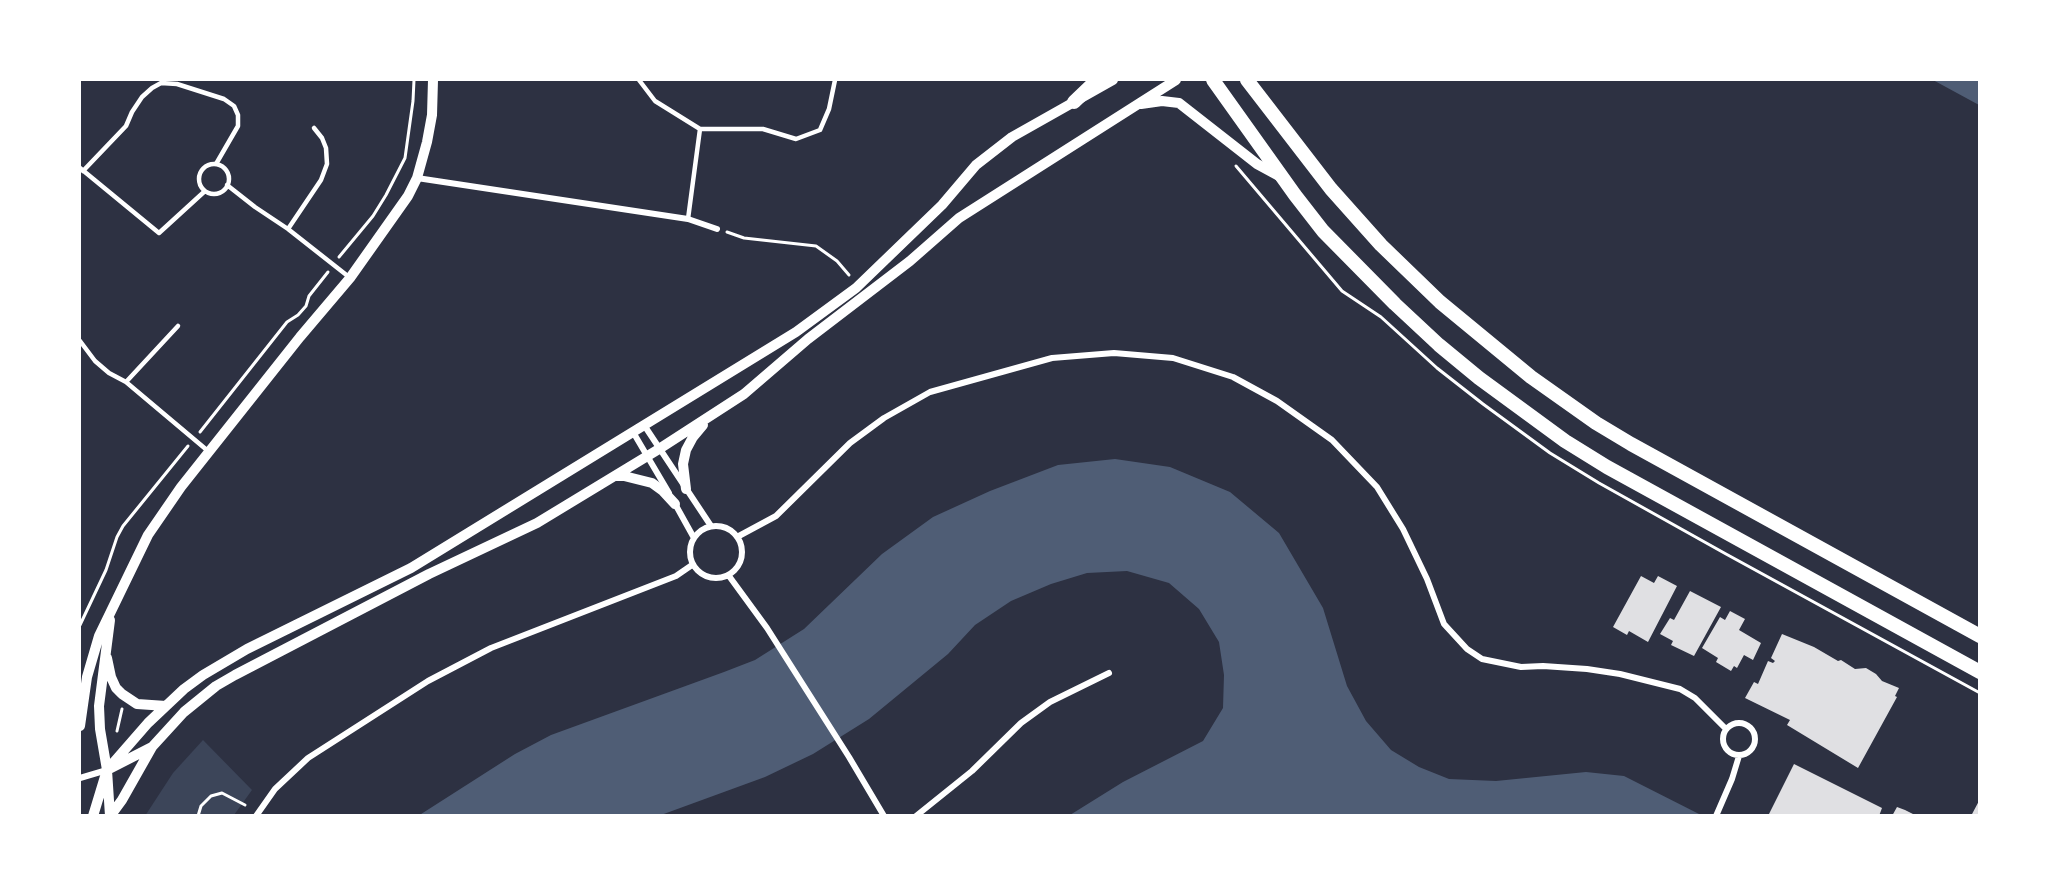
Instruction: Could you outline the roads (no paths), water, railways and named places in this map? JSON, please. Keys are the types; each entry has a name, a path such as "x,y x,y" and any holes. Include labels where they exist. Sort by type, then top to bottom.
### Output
{"main road":[{"path":"1074,102 1097,80"},
{"path":"1213,80 1281,177 1329,237 1415,323 1479,378 1565,441 1634,483 1980,672"},
{"path":"1251,82 1330,189 1381,245 1482,339 1531,377 1596,423 1631,444 1980,636"}],"street":[{"path":"80,726 92,658 99,636 148,535 181,487 350,278 408,196 417,177 430,129 433,80"},
{"path":"93,816 107,770 184,689 224,661 411,568 796,332 856,288 942,205 976,165 1012,137 1113,80"},
{"path":"110,815 122,800 152,747 184,712 226,680 429,574 537,523 648,456 744,394 808,339 910,261 959,218 1176,80"},
{"path":"1138,104 1162,100 1179,103 1257,164 1281,177"},
{"path":"417,177 688,219 717,229"},
{"path":"737,537 776,516 849,443 884,418 930,392 1052,358 1114,353 1173,358 1233,377 1277,401 1332,440 1377,487 1403,529 1427,579 1444,624 1467,649 1482,659 1510,666 1587,669 1620,674 1680,689 1695,698 1726,729"},
{"path":"686,489 683,464 686,450 693,437 711,416"},
{"path":"644,425 711,526"},
{"path":"633,432 694,538"},
{"path":"615,476 652,483 675,504"},
{"path":"711,526 728,529 737,537 741,545 740,563 729,576 718,579 708,578 699,573 692,565 689,551 694,538 711,526"},
{"path":"256,816 275,789 308,759 428,681 491,648 676,576 692,565"},
{"path":"729,576 767,628 884,816"},
{"path":"110,815 99,706 111,611"},
{"path":"106,652 111,677 122,694 138,704 166,706"},
{"path":"916,816 972,771 1035,712 1050,702 1109,673"},
{"path":"1734,724 1744,724 1752,730 1754,735 1752,748 1739,756 1730,753 1724,746 1722,737 1726,729 1734,724"},
{"path":"80,778 107,770 152,747"},
{"path":"1716,816 1739,756"}],"lane":[{"path":"639,80 655,100 700,129 763,129 795,139 820,130 829,109 835,80"},
{"path":"205,191 159,232 81,170 126,126 142,97 161,83 177,84 224,99 234,106 238,115 238,126 216,164"},
{"path":"288,228 321,180 327,164 326,148 314,128"},
{"path":"688,219 700,129"},
{"path":"216,164 225,169 227,185 219,193 209,193 200,183 200,174 206,166 216,164"},
{"path":"227,185 255,207 288,228 350,278"},
{"path":"126,382 178,326"},
{"path":"80,341 95,361 109,373 126,382 210,452"}]}
